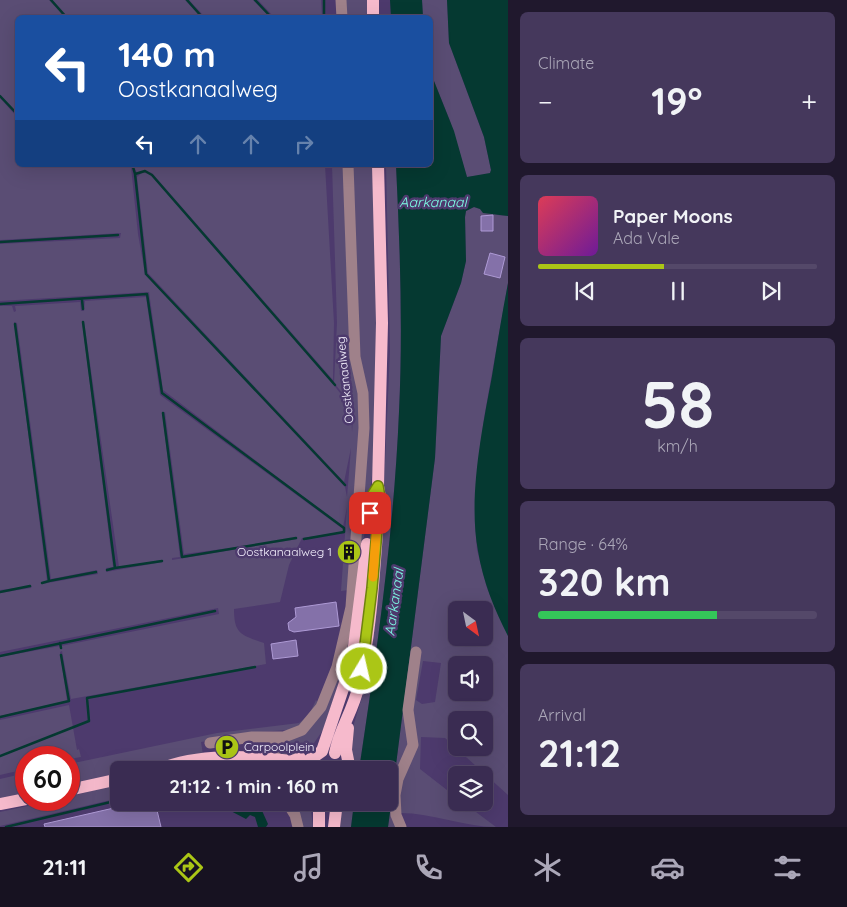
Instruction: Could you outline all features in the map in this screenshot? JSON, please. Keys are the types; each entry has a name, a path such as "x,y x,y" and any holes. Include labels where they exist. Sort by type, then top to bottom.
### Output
{"main road":[{"path":"373,0 373,15"},
{"path":"308,761 336,743 351,712 359,687 365,652 380,497 378,486 382,323 378,167"},
{"path":"325,750 332,722 352,662 373,494 378,486"},
{"path":"349,761 346,743 351,712"},
{"path":"325,750 340,761"},
{"path":"80,788 110,781"},
{"path":"0,804 15,801"},
{"path":"315,811 319,824"},
{"path":"319,811 319,824"},
{"path":"331,811 333,827"},
{"path":"333,827 336,811"}],"street":[{"path":"341,0 342,15"},
{"name":"Oostkanaalweg","path":"276,738 302,730 321,706 337,667 351,607 364,428 363,393 356,357 348,167"},
{"path":"402,827 396,814 395,795 398,779 413,745 408,710 416,652"},
{"path":"210,743 252,736 276,738 274,761"},
{"path":"293,811 298,827"}],"shaded area":[{"path":"0,0 49,0 63,15 15,15 15,112 0,95"},
{"path":"52,0 185,0 199,15 66,15"},
{"path":"189,0 253,0 268,15 203,15"},
{"path":"258,0 321,0 322,15 272,15"},
{"path":"346,0 369,0 370,15 347,15"},
{"path":"422,0 447,0 449,43 484,137 491,170 490,174 467,177 450,121 433,78 433,15 423,15"},
{"path":"0,98 15,115 15,167 131,167 138,234 145,274 345,487 347,497 351,448 344,482 148,273 137,177 143,172 151,175 333,384 351,407 352,432 354,407 334,383 337,323 332,167 343,167 361,419 349,590 341,591 347,507 343,527 163,390 149,292 0,301 0,244 120,238 121,233 0,240"},
{"path":"134,167 325,167 334,323 333,380 152,173 144,171 137,173"},
{"path":"351,167 376,167 378,237 375,453 359,575 359,356"},
{"path":"386,167 396,167 401,350 397,457 384,591 372,681 360,761 353,761 353,727 365,687 381,552 390,351"},
{"path":"474,207 498,215 508,216 508,283 484,418 478,465 475,523 477,550 487,588 493,601 448,601 448,646 493,646 493,602 508,636 508,795 493,781 493,766 476,766 465,756 493,756 493,711 448,711 448,741 445,738 421,737 420,769 448,791 448,811 475,811 496,827 400,813 396,827 388,827 390,811 398,811 398,761 396,761 435,458 441,336 461,283 466,261 466,211","holes":["423,661 441,663 435,702 422,704 416,700"]},
{"path":"146,297 160,395 343,529 343,532 302,538 289,565 280,602 234,609 237,629 244,635 264,643 266,664 71,699 62,651 60,652 67,701 0,716 0,657 60,646 61,649 61,646 219,614 218,608 0,652 0,593 31,588 32,586 0,590 0,306 12,306 14,312 16,311 15,306 80,302 81,311 84,311 85,301","holes":["82,321 84,321 119,567 163,560 163,562 106,572 106,568 113,567","14,322 17,323 51,579 97,570 98,574 42,584 47,581","162,412 165,412 184,554 297,539 172,560 172,558 180,557"]},
{"path":"352,614 347,658 323,730 314,743 292,756 282,754 281,744 307,730"},
{"path":"316,700 318,703 302,725 289,730 258,732 201,742 203,755 231,750 231,753 173,761 110,761 110,775 80,782 80,762 217,733 299,723 309,715"},
{"path":"69,705 76,746 15,746 15,772 0,775 0,720"},
{"path":"15,776 15,796 0,799 0,779"},
{"path":"110,786 110,800 80,807 80,794"},
{"path":"15,809 15,811 64,811 0,826 0,812"},
{"path":"295,811 311,811 313,827 301,827"},
{"path":"341,811 353,811 351,827 340,827"}],"water":[{"path":"390,0 422,0 423,15 391,15"},
{"name":"Aarkanaal","path":"447,0 508,0 508,216 483,213 480,209 474,207 466,211 466,261 461,283 441,336 435,458 396,761 360,761 384,591 397,457 401,319 396,167 433,167 433,78 454,131 467,177 490,173 484,137 449,43"},
{"path":"508,283 508,636 486,584 475,530 475,486"},
{"path":"231,811 262,811 268,824 266,827 258,827 255,817 250,815 246,819"},
{"name":"Aarkanaal","path":"353,811 390,811 388,827 351,827"}],"building":[{"path":"493,215 493,231 481,231 481,216"},
{"path":"490,253 505,257 500,278 484,274"},
{"path":"336,602 339,626 294,632 289,630 288,623 296,617 295,608"},
{"path":"296,640 298,656 273,659 271,644"},
{"path":"110,809 110,811 157,811 161,827 45,827 44,824"}],"waterway":[{"path":"51,0 64,15"},
{"path":"187,0 200,15"},
{"path":"255,0 269,15"},
{"path":"324,0 324,15"},
{"path":"0,96 15,112"},
{"path":"133,167 135,174"},
{"path":"335,385 152,175 145,171 135,174 146,274 345,485"},
{"path":"0,242 118,235"},
{"path":"0,304 147,294 162,393 344,528 344,532 304,539"},
{"path":"82,300 83,309"},
{"path":"83,322 115,568 162,561"},
{"path":"15,324 49,581 96,572"},
{"path":"163,413 182,557 296,538"},
{"path":"107,570 115,568"},
{"path":"42,583 49,581"},
{"path":"0,592 30,586"},
{"path":"0,656 215,611"},
{"path":"60,643 61,648"},
{"path":"0,717 69,701 61,655"},
{"path":"0,756 89,721 87,698 255,667"},
{"path":"6,827 110,802"}],"slow traffic":[{"path":"373,577 376,534"}],"place":[{"name":"Oostkanaalweg 1","path":"349,552"},
{"name":"Carpoolplein","path":"227,747"}],"route":[{"path":"362,669 372,588 380,497 378,486 373,494 370,513"}]}
